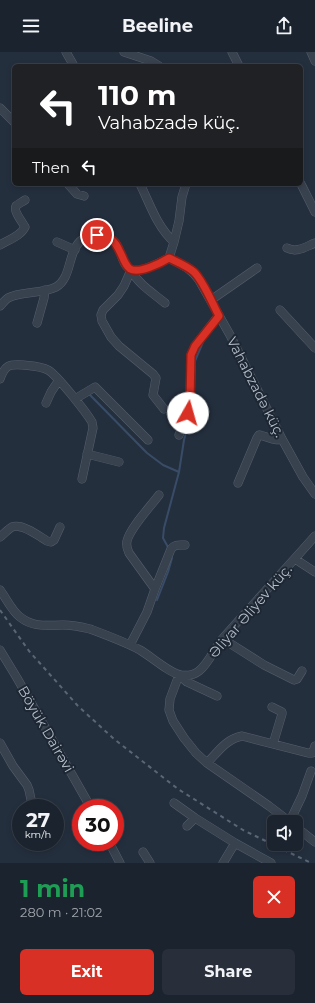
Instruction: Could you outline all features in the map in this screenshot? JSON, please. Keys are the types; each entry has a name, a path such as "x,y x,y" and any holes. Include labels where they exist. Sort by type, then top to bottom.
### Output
{"street":[{"path":"66,52 73,64"},
{"path":"124,52 155,64"},
{"path":"232,52 238,64"},
{"path":"311,52 315,61"},
{"path":"0,108 12,120"},
{"path":"70,186 77,194 84,196"},
{"path":"141,186 161,226 168,237 174,242"},
{"path":"131,270 137,271 169,258 179,221 182,197 185,186"},
{"path":"301,186 315,212"},
{"path":"0,245 23,231 25,227 15,208 25,200"},
{"path":"0,304 15,295 45,290 61,284 80,241 85,237 97,235 112,239 126,265 134,276 139,282 165,303"},
{"path":"57,242 75,250"},
{"path":"287,248 297,250 315,243"},
{"name":"Vahabzadə küç.","path":"169,258 194,272 202,284 282,440 314,494"},
{"path":"211,300 257,268"},
{"path":"131,270 118,295 103,310 101,315 102,321 111,337 119,346 156,378 153,395 164,409"},
{"path":"37,323 45,290"},
{"path":"280,310 314,344"},
{"path":"179,435 188,413 190,402 191,355 195,346 219,316"},
{"path":"0,379 5,369 13,364 41,367 48,370 59,380 75,399 92,423 93,428 82,479"},
{"path":"46,402 59,380"},
{"path":"75,399 96,387 148,440"},
{"path":"238,483 259,435 274,440 282,440"},
{"path":"87,454 119,462"},
{"path":"155,589 129,553 127,542 128,537 135,526 159,495"},
{"path":"0,537 11,527 17,526 22,527 51,542 54,540 60,527"},
{"name":"Əliyar Əliyev küç.","path":"179,675 187,676 199,671 205,665 223,639 315,536"},
{"path":"130,645 147,612 171,549 177,544 185,544"},
{"path":"295,559 315,572"},
{"path":"0,590 16,613 28,622 41,626 69,625 81,627 130,645 147,654 187,682 217,696"},
{"path":"223,639 264,665 294,680 297,679 302,671"},
{"name":"Böyük Dairəvi","path":"0,650 86,799"},
{"path":"179,675 169,704 169,710 170,715 184,738 196,753 207,763 281,815"},
{"path":"272,707 282,712 273,744"},
{"path":"207,763 235,737 242,736 308,753 312,753 315,746"},
{"path":"0,743 13,766 27,785 31,799"},
{"path":"295,815 311,771"},
{"path":"174,803 194,818 271,863"},
{"path":"187,826 194,818"},
{"path":"303,832 315,842"},
{"path":"223,863 235,843"},
{"path":"114,851 120,863"},
{"path":"143,852 150,863"}],"waterway":[{"path":"194,396 195,361 203,342"},
{"path":"90,395 147,453 163,465 179,472"},
{"path":"169,549 163,538 164,528 179,472 184,440 190,418"},
{"path":"157,600 172,558"}],"railway":[{"path":"0,610 29,651 78,706 114,739 178,789 243,830 311,863"}],"route":[{"path":"97,235 112,239 126,265 131,270 137,271 169,258 190,269 199,280 219,316 202,336 191,355 190,402 188,413"}]}
